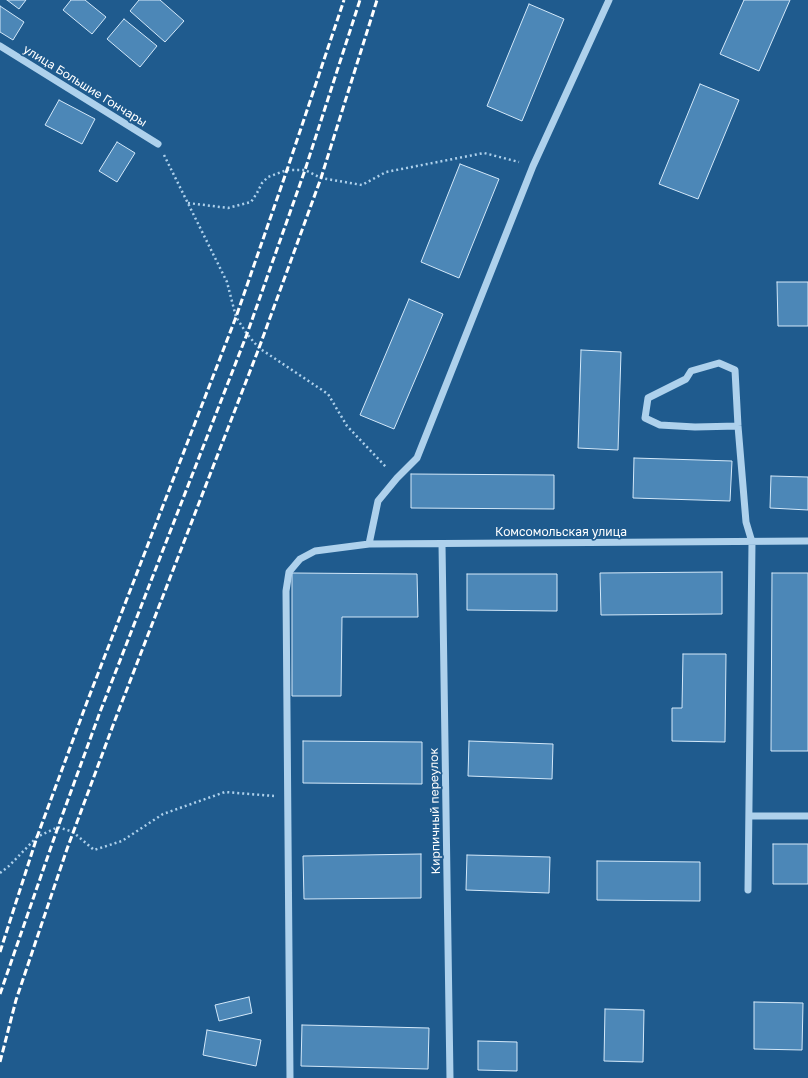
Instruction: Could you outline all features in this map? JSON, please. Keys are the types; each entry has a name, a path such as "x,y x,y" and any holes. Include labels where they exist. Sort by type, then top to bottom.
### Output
{"street":[{"path":"369,544 378,501 397,478 417,458 533,166 609,0"},
{"name":"улица Большие Гончары","path":"0,46 158,144"},
{"path":"738,426 695,428 660,425 645,418 648,398 686,379 691,371 719,363 735,370 746,522 752,542 748,890"},
{"name":"Комсомольская улица","path":"288,797 286,591 289,572 300,559 315,551 369,544 808,541"},
{"name":"Кирпичный переулок","path":"442,544 450,1078"},
{"path":"288,797 290,1078"},
{"path":"749,816 808,816"}],"path":[{"path":"158,144 227,282 236,317 248,334 259,348 328,394 347,426 397,478"},
{"path":"188,203 228,208 251,202 262,183 268,177 287,170 305,170 321,178 362,185 386,172 484,152 533,166"},
{"path":"0,872 9,866 37,837 58,827 73,832 94,850 122,841 163,814 225,792 288,797"}],"building":[{"path":"7,0 26,0 19,9"},
{"path":"71,0 85,0 106,17 92,34 63,10"},
{"path":"139,0 160,0 184,21 165,42 130,11"},
{"path":"744,0 790,0 759,71 720,54"},
{"path":"529,4 564,19 522,121 487,106"},
{"path":"0,6 24,22 13,40 0,32"},
{"path":"124,19 157,46 140,67 107,39"},
{"path":"700,84 739,100 698,199 659,184"},
{"path":"59,100 95,119 82,144 45,125"},
{"path":"117,142 135,153 117,182 99,171"},
{"path":"460,164 499,179 459,278 421,262"},
{"path":"777,282 808,282 808,326 778,326"},
{"path":"409,299 443,314 394,429 360,415"},
{"path":"581,350 621,352 618,450 578,448"},
{"path":"634,458 732,461 730,501 633,498"},
{"path":"411,474 554,475 554,509 411,508"},
{"path":"771,476 808,477 808,510 770,508"},
{"path":"722,572 722,614 601,615 600,573"},
{"path":"292,573 417,574 418,617 342,617 341,696 292,696"},
{"path":"772,573 808,573 808,751 771,751"},
{"path":"467,574 557,574 557,611 467,610"},
{"path":"683,654 726,654 725,742 672,741 672,708 682,708"},
{"path":"303,741 422,742 422,784 303,783"},
{"path":"469,741 553,744 552,779 468,776"},
{"path":"773,844 808,844 808,884 773,884"},
{"path":"421,854 421,898 304,899 303,856"},
{"path":"467,855 550,857 549,893 466,890"},
{"path":"597,861 700,862 700,901 597,900"},
{"path":"249,997 252,1013 219,1021 215,1005"},
{"path":"754,1002 803,1003 802,1050 754,1049"},
{"path":"605,1009 644,1010 643,1062 604,1061"},
{"path":"302,1025 429,1028 428,1069 301,1066"},
{"path":"207,1030 261,1040 256,1066 203,1055"},
{"path":"478,1041 517,1042 517,1071 478,1070"}],"railway":[{"path":"0,952 37,837 87,702 236,317 344,0"},
{"path":"0,994 100,712 247,334 305,170 360,0"},
{"path":"0,1062 16,1000 67,849 115,720 259,348 321,178 377,0"}]}
